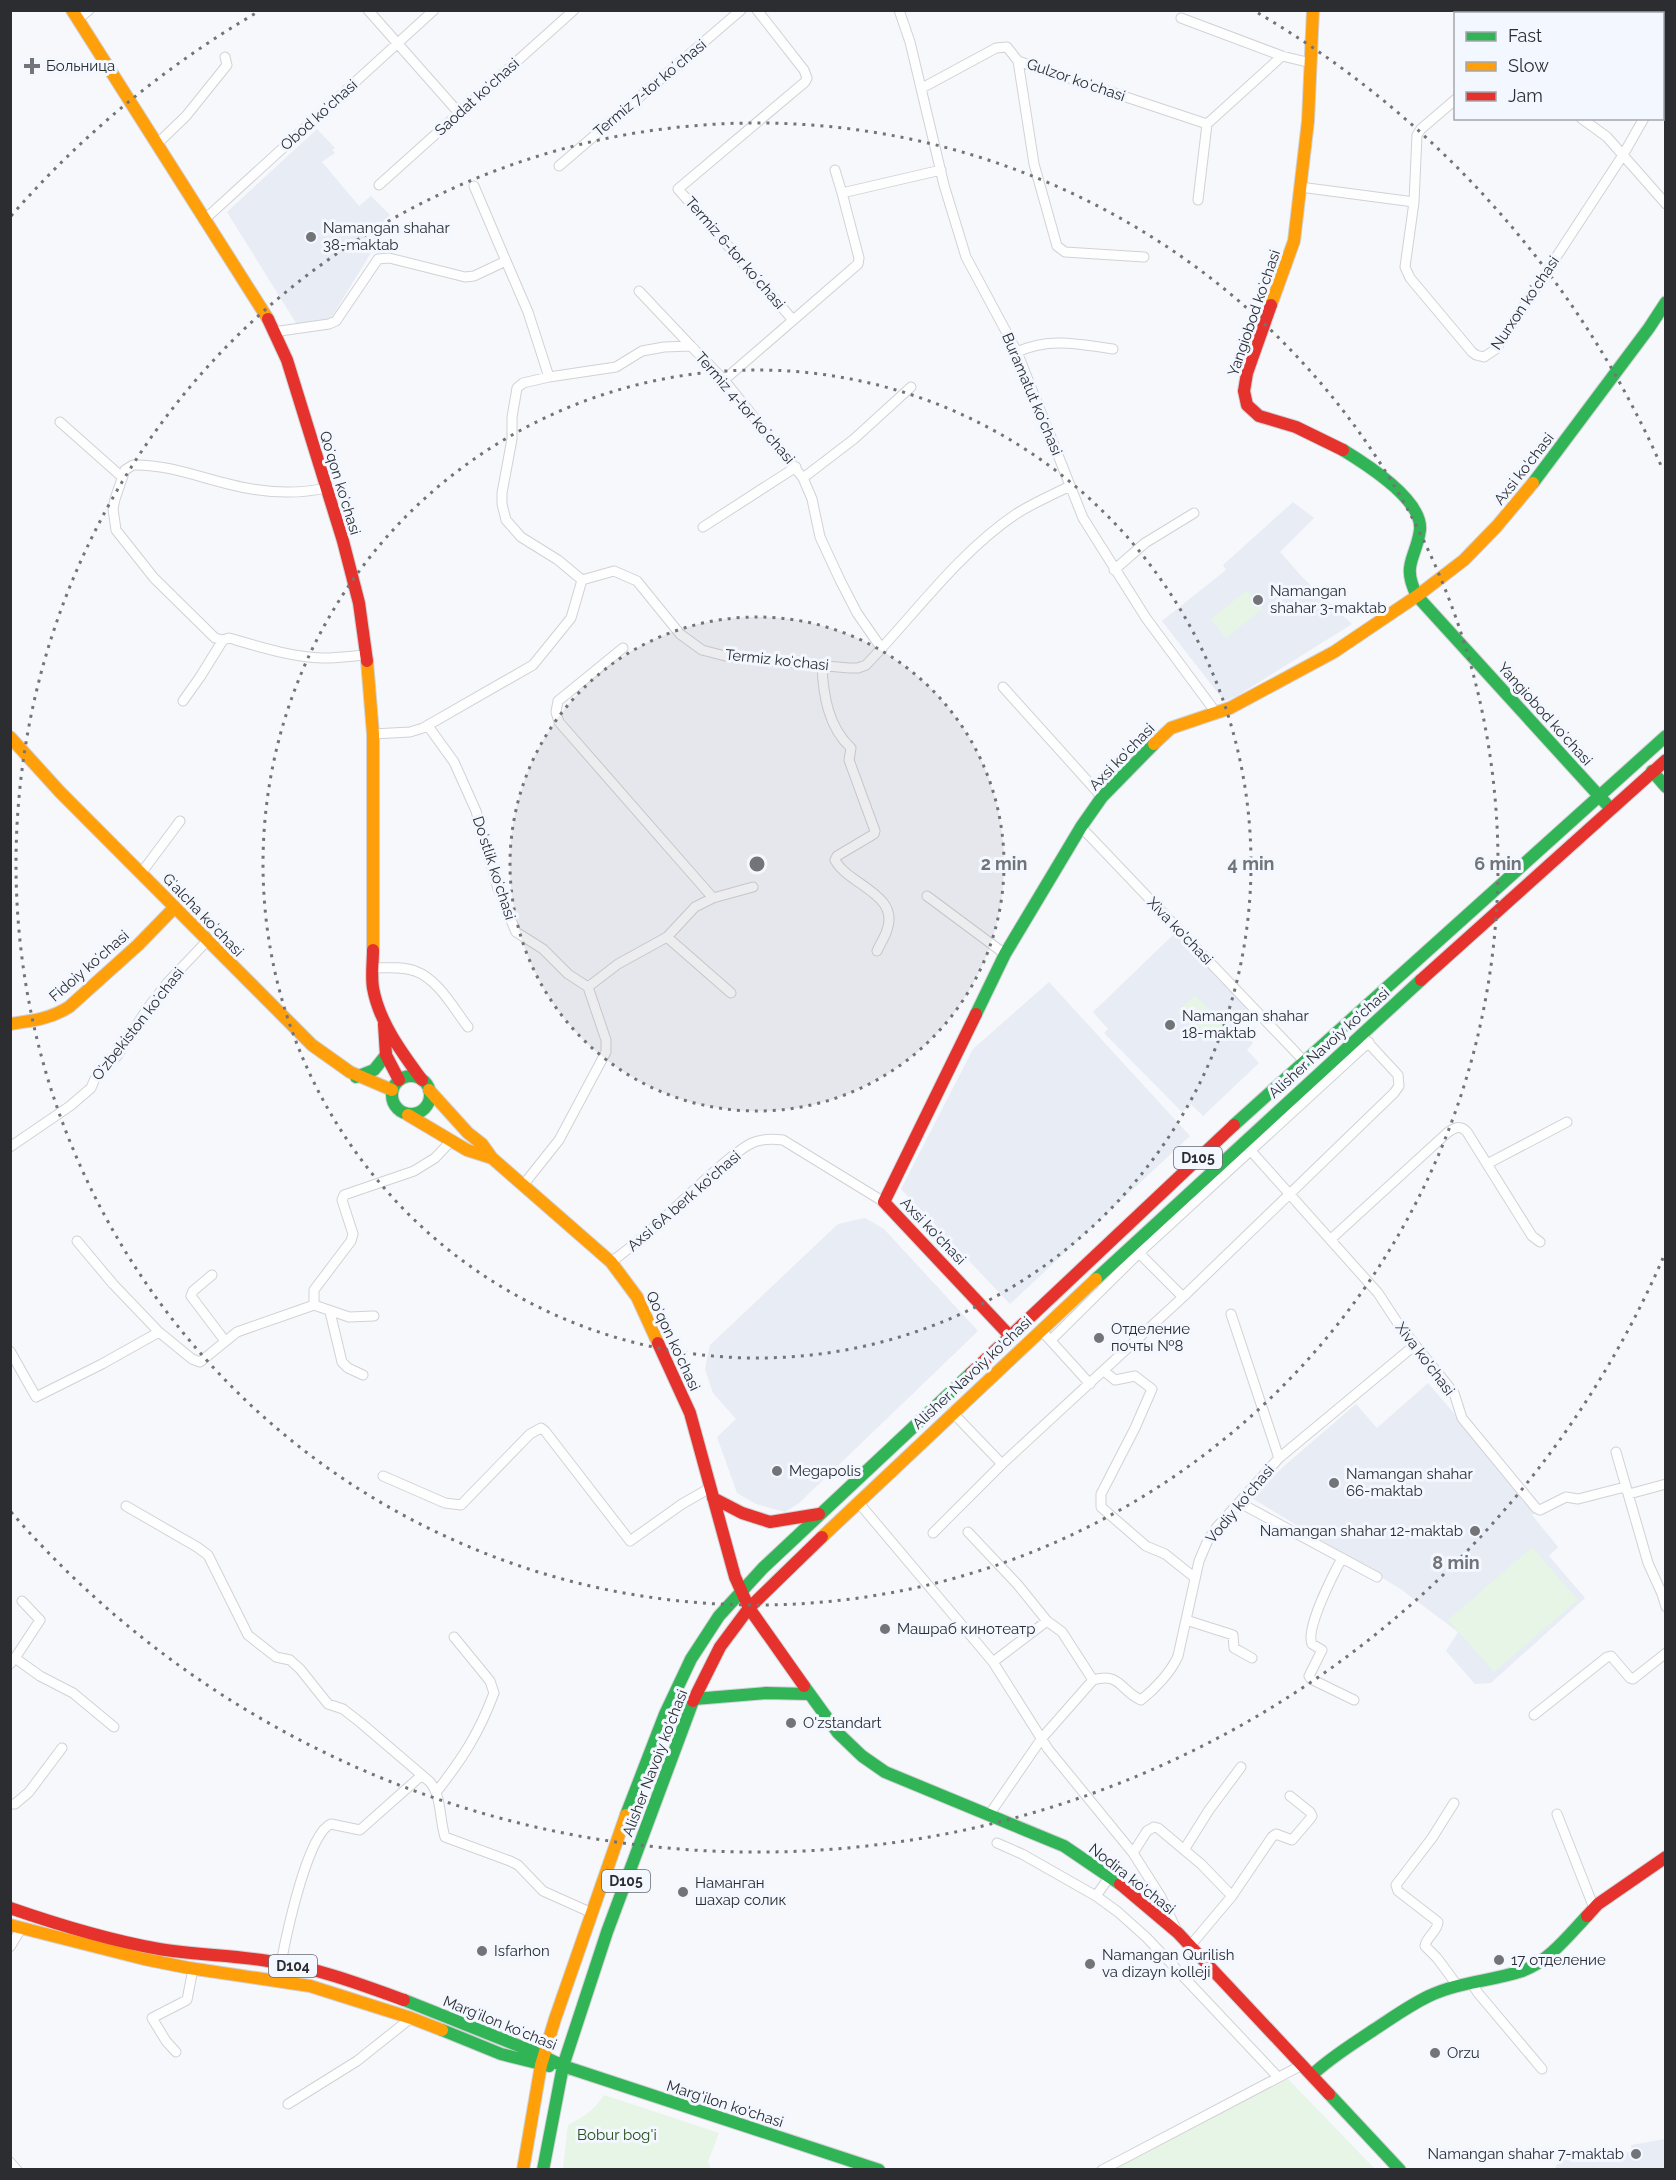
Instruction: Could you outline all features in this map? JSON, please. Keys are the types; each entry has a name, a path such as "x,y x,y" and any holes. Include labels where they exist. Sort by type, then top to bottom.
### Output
{"main road":[{"name":"Yangiobod koʻchasi","path":"1313,10 1308,121 1294,241 1247,373 1244,397 1250,410 1257,415 1333,442 1357,457 1412,503 1422,522 1409,575 1417,596 1611,809"},
{"name":"Qoʻqon koʻchasi","path":"75,15 266,316 287,360 343,541 358,603 366,655 373,734 373,987 384,1023 386,1055 395,1085"},
{"name":"Axsi ko'chasi","path":"1010,1336 884,1202 1005,954 1081,827 1102,797 1130,766 1171,728 1217,714 1335,652 1417,596 1464,560 1497,526 1550,460 1649,328 1665,302"},
{"name":"Alisher Navoiy ko'chasi","path":"741,1590 1304,1061 1665,736"},
{"name":"Gʻalcha koʻchasi","path":"10,737 60,792 312,1045 332,1062 356,1077 395,1085"},
{"name":"Alisher Navoiy ko'chasi","path":"543,2169 563,2066 607,1932 694,1699 720,1647 749,1608 952,1412 1041,1330 1136,1250 1665,760"},
{"path":"1652,771 1664,783"},
{"name":"Fidoiy koʻchasi","path":"10,1024 35,1021 56,1015 69,1007 130,952 175,907"},
{"name":"Qoʻqon koʻchasi","path":"384,1023 426,1085 468,1133 482,1144 492,1158 611,1262 638,1297 690,1413 735,1577 741,1590"},
{"path":"356,1077 368,1075 378,1069 386,1055"},
{"path":"411,1076 426,1085 430,1096 426,1108 421,1112 408,1114 397,1109 393,1103 395,1085 411,1076"},
{"name":"Qoʻqon koʻchasi","path":"408,1114 467,1150 492,1158"},
{"path":"712,1493 742,1513 770,1522 821,1514"},
{"name":"Nodira ko'chasi","path":"741,1590 749,1608 808,1694 849,1744 885,1772 1064,1846 1110,1876 1178,1933 1400,2169"},
{"name":"D105","path":"523,2169 543,2060 555,2019 641,1773 691,1659 719,1616 741,1590"},
{"path":"694,1699 766,1693 808,1694"},
{"path":"1311,2074 1402,2011 1430,1995 1456,1985 1514,1974 1533,1965 1563,1942 1594,1908 1665,1857"},
{"name":"Margʻilon koʻchasi","path":"10,1908 111,1940 179,1952 280,1963 393,1995 506,2042 543,2060"},
{"name":"Margʻilon koʻchasi","path":"16,1927 114,1953 194,1969 310,1986 411,2018 501,2054 543,2060 563,2066"},
{"name":"Marg'ilon ko'chasi","path":"563,2066 879,2169"}],"street":[{"path":"75,15 89,10"},
{"path":"368,10 459,113"},
{"name":"Obod koʻchasi","path":"204,220 434,10"},
{"name":"Saodat koʻchasi","path":"379,185 574,10"},
{"name":"Termiz 7-tor koʼchasi","path":"559,166 741,10"},
{"name":"Termiz 6-tor koʼchasi","path":"757,10 804,70 807,78 678,189 793,320"},
{"name":"Buramatut koʻchasi","path":"899,10 910,42 941,170 966,257 1017,352 1083,518 1146,618 1217,714"},
{"path":"1181,18 1282,56 1311,63"},
{"name":"Gulzor koʻchasi","path":"921,88 996,48 1007,47 1018,61 1207,124"},
{"path":"1198,200 1207,124 1282,56"},
{"path":"157,144 186,116 227,65 225,57"},
{"path":"1018,61 1034,164 1058,248 1065,252 1144,257"},
{"path":"1300,187 1414,202 1417,135 1454,100"},
{"path":"1584,120 1607,137 1665,204"},
{"name":"Nurxon koʻchasi","path":"1414,202 1405,267 1407,273 1472,352 1484,357 1496,349 1623,155 1643,120"},
{"path":"724,380 859,262 835,170"},
{"path":"842,193 941,170"},
{"path":"474,186 528,312 549,377"},
{"path":"273,332 336,321 378,259 389,258 465,277 474,276 506,261"},
{"path":"639,291 691,346"},
{"path":"1017,352 1033,345 1052,343 1113,349"},
{"name":"Termiz 4-tor koʼchasi","path":"582,579 515,531 506,520 502,504 512,439 513,404 517,388 523,382 616,367 642,351 691,346 724,380 803,478 812,499 820,537 857,613 882,649"},
{"path":"803,478 854,439 911,387"},
{"path":"60,423 123,477"},
{"path":"326,488 297,492 252,489 171,469 136,465 127,468 113,509 116,530 154,578 215,638 223,640 229,638 303,656 326,658 366,655"},
{"path":"703,527 796,467"},
{"name":"Termiz koʻchasi","path":"582,579 614,571 637,581 680,634 702,650 729,657 858,668 866,665 882,649 911,613 984,540 1015,515 1070,486"},
{"path":"1114,570 1145,543 1194,513"},
{"path":"373,734 410,732 428,726 533,665 571,618 582,579"},
{"path":"183,701 223,640"},
{"path":"623,648 558,701 556,712 559,722 713,898"},
{"path":"822,665 823,691 832,719 843,741 850,748 849,760 876,831 837,856 835,860 854,881 880,898 886,907 889,920 888,930 877,951"},
{"path":"1003,687 1102,797"},
{"name":"Doʻstlik koʻchasi","path":"428,726 454,762 476,811 498,889 516,932 543,949 568,974 588,987"},
{"path":"142,872 180,821"},
{"name":"Xiva ko'chasi","path":"1081,827 1304,1061"},
{"path":"524,1184 560,1140 606,1052 606,1040 588,987 618,964 667,937 695,907 713,898 753,887"},
{"path":"927,896 1005,954"},
{"path":"667,937 731,993"},
{"name":"Oʻzbekiston koʻchasi","path":"10,1147 91,1088 96,1076 117,1056 154,1000 207,941"},
{"path":"372,968 417,971 438,989 468,1027"},
{"path":"933,1533 1002,1464 1183,1297 1289,1192 1394,1093 1400,1080 1393,1067 1365,1038"},
{"path":"1487,1164 1567,1122"},
{"path":"1330,1239 1455,1127 1460,1127 1467,1131 1532,1236 1540,1242"},
{"path":"314,1305 314,1290 351,1241 353,1234 342,1200 344,1195 414,1171 435,1158 452,1140"},
{"name":"Axsi 6А berk ko'chasi","path":"611,1262 636,1244 724,1163 752,1142 783,1140 884,1202"},
{"name":"Xiva ko'chasi","path":"1247,1146 1378,1293 1399,1325 1454,1393 1462,1418 1536,1508 1545,1509 1566,1497 1578,1499 1627,1491"},
{"path":"77,1241 112,1284 159,1332 192,1359 200,1362 225,1341 243,1330 314,1305 349,1317 374,1316"},
{"path":"1051,1340 1136,1250 1183,1297"},
{"path":"212,1275 193,1291 191,1296 225,1341"},
{"path":"330,1312 342,1362 348,1368 363,1375"},
{"path":"1231,1314 1279,1458"},
{"path":"1041,1330 1090,1383"},
{"path":"10,1351 34,1396 38,1397 159,1332"},
{"name":"Vodiy ko'chasi","path":"1093,1680 1103,1677 1112,1678 1138,1700 1143,1698 1174,1664 1178,1656 1194,1577 1208,1540 1279,1458 1415,1345"},
{"path":"1104,1371 1115,1380 1135,1376 1152,1389 1101,1494 1101,1507 1146,1546 1165,1554 1194,1577"},
{"path":"952,1412 1002,1464"},
{"path":"383,1476 445,1503 461,1505 530,1434 541,1428 630,1541 682,1504 712,1493"},
{"path":"1616,1452 1648,1563 1662,1594 1665,1607"},
{"path":"1627,1491 1665,1484"},
{"path":"858,1502 993,1662 1057,1761 1133,1853 1161,1897 1178,1933"},
{"path":"1240,1503 1377,1577"},
{"path":"126,1506 208,1555 248,1635 276,1657 290,1660 328,1704 343,1709 422,1775 437,1791 445,1837 518,1865 543,1891 592,1913"},
{"path":"968,1532 1018,1585 1047,1621 1062,1632 1093,1680 1042,1738 989,1815"},
{"path":"1342,1558 1320,1604 1310,1638 1311,1642 1322,1648 1322,1651 1309,1676 1354,1700"},
{"path":"22,1601 40,1620 13,1660 73,1693 114,1727"},
{"path":"1186,1620 1233,1635 1234,1648 1252,1658"},
{"path":"993,1662 1047,1621"},
{"path":"437,1791 471,1746 484,1721 494,1693 490,1681 454,1637"},
{"path":"1534,1715 1559,1697 1586,1671 1607,1657 1611,1656 1633,1679 1665,1653"},
{"path":"10,1804 15,1804 29,1792 62,1748"},
{"path":"1184,1850 1209,1810 1241,1767"},
{"path":"278,1981 280,1963 303,1871 322,1831 331,1824 360,1830 422,1775"},
{"path":"1190,1946 1232,1896 1272,1837 1276,1834 1292,1840 1312,1816 1290,1796"},
{"path":"1454,1803 1432,1838 1396,1885 1398,1891 1438,1922 1438,1926 1426,1941 1425,1946 1437,1958 1456,1985"},
{"path":"1557,1814 1594,1908"},
{"path":"1133,1853 1148,1831 1154,1827 1184,1850 1232,1896"},
{"path":"997,1843 1022,1854 1096,1896 1147,1938 1278,2077"},
{"path":"1096,1896 1110,1876"},
{"path":"10,1947 16,1927"},
{"path":"176,2052 166,2041 153,2018 187,2000 194,1969"},
{"path":"1471,1982 1542,2069"},
{"path":"288,2104 357,2061 411,2018"},
{"path":"1102,2169 1302,2065"},
{"path":"10,2162 17,2169"}],"shaded area":[{"name":"Namangan shahar 38-maktab","path":"317,129 335,148 332,150 335,153 322,162 359,206 371,196 390,215 384,220 386,223 372,251 330,320 296,323 227,212"},
{"name":"Namangan shahar 3-maktab","path":"1293,502 1314,518 1280,552 1303,578 1352,624 1237,696 1224,701 1162,621 1226,570 1223,565"},
{"name":"Namangan shahar 18-maktab","path":"1175,933 1248,1007 1233,1022 1253,1043 1247,1050 1259,1063 1203,1116 1191,1104 1182,1112 1104,1033 1108,1029 1093,1012"},
{"path":"1049,982 1190,1136 1010,1304 901,1189 973,1049"},
{"path":"865,1218 884,1229 978,1331 798,1504 785,1512 756,1504 737,1493 717,1437 736,1419 713,1393 705,1369 710,1345 838,1224"},
{"name":"Namangan shahar 12-maktab","path":"1428,1383 1537,1510 1532,1515 1558,1547 1549,1556 1585,1598 1491,1683 1475,1684 1446,1651 1458,1632 1402,1590 1252,1498 1283,1467 1356,1404 1377,1428"},
{"name":"Namangan shahar 7-maktab","path":"1665,2139 1665,2169 1555,2169 1559,2159 1581,2162 1582,2157 1632,2152 1631,2145"}],"green space":[{"path":"1247,590 1262,609 1226,638 1211,619"},
{"path":"1195,995 1225,1025 1206,1043 1177,1012"},
{"path":"1532,1547 1578,1600 1494,1672 1448,1620"},
{"path":"1288,2079 1375,2169 1110,2170 1261,2090"},
{"name":"Bobur bog'i","path":"604,2095 719,2133 708,2162 711,2169 563,2169 568,2125 588,2113"}],"traffic: fast":[{"path":"1533,483 1666,302"},
{"path":"1343,450 1391,484 1412,507 1420,530 1410,569 1412,585 1417,596 1611,809"},
{"path":"1234,1125 1666,736"},
{"path":"976,1014 1005,954 1081,827 1102,797 1154,744"},
{"path":"1652,771 1666,787"},
{"path":"1096,1279 1421,980"},
{"path":"356,1077 374,1070 386,1055"},
{"path":"411,1076 425,1081 430,1095 425,1109 411,1114 397,1109 392,1095 397,1081 411,1076"},
{"path":"626,1815 665,1714 691,1659 719,1616 763,1568 971,1373"},
{"path":"804,1686 838,1733 862,1756 885,1772 1064,1846 1120,1884"},
{"path":"694,1699 766,1693 808,1694"},
{"path":"543,2170 563,2066 607,1932 693,1701"},
{"path":"1312,2075 1350,2045 1429,1996 1440,1991 1532,1967 1558,1947 1587,1916"},
{"path":"404,2000 532,2051 563,2066"},
{"path":"442,2030 501,2054 549,2066"},
{"path":"563,2066 879,2170"},
{"path":"1329,2094 1400,2170"}],"traffic: slow":[{"path":"72,10 268,319"},
{"path":"1271,305 1294,241 1308,121 1313,10"},
{"path":"1154,744 1171,728 1230,708 1334,652 1417,596 1464,560 1497,526 1533,483"},
{"path":"367,661 373,734 373,950"},
{"path":"10,737 60,792 312,1045 350,1072 392,1090"},
{"path":"10,1024 48,1017 69,1007 138,945 175,907"},
{"path":"429,1090 468,1133 482,1144 492,1158 611,1262 637,1297 658,1343"},
{"path":"408,1115 467,1150 492,1158"},
{"path":"822,1537 1096,1279"},
{"path":"523,2170 541,2065 626,1815"},
{"path":"10,1925 144,1959 310,1986 442,2030"}],"traffic: jam":[{"path":"1271,305 1247,373 1244,391 1247,405 1259,416 1296,427 1343,450"},
{"path":"268,319 287,360 343,541 359,603 367,661"},
{"path":"1421,980 1666,760"},
{"path":"373,950 372,983 380,1013 399,1048 422,1080"},
{"path":"976,1014 884,1202 1010,1336"},
{"path":"384,1024 386,1055 399,1080"},
{"path":"971,1373 1234,1125"},
{"path":"658,1343 690,1413 735,1577 749,1608 804,1686"},
{"path":"713,1498 742,1513 770,1522 819,1514"},
{"path":"693,1701 720,1647 749,1608 822,1537"},
{"path":"1587,1916 1598,1904 1666,1857"},
{"path":"1120,1884 1178,1933 1329,2094"},
{"path":"10,1908 84,1932 140,1945 303,1967 404,2000"}],"place":[{"name":"Больница","path":"32,66"},
{"name":"Namangan shahar 38-maktab","path":"311,237"},
{"name":"Namangan shahar 3-maktab","path":"1258,600"},
{"name":"Namangan shahar 18-maktab","path":"1170,1025"},
{"name":"Отделение почты №8","path":"1099,1338"},
{"name":"Megapolis","path":"777,1471"},
{"name":"Namangan shahar 66-maktab","path":"1334,1483"},
{"name":"Namangan shahar 12-maktab","path":"1475,1531"},
{"name":"Машраб кинотеатр","path":"885,1629"},
{"name":"O'zstandart","path":"791,1723"},
{"name":"Наманган шахар солик","path":"683,1892"},
{"name":"Isfarhon","path":"482,1951"},
{"name":"17 отделение","path":"1499,1960"},
{"name":"Namangan Qurilish va dizayn kolleji","path":"1090,1964"},
{"name":"Orzu","path":"1435,2053"},
{"name":"Namangan shahar 7-maktab","path":"1636,2154"}]}
